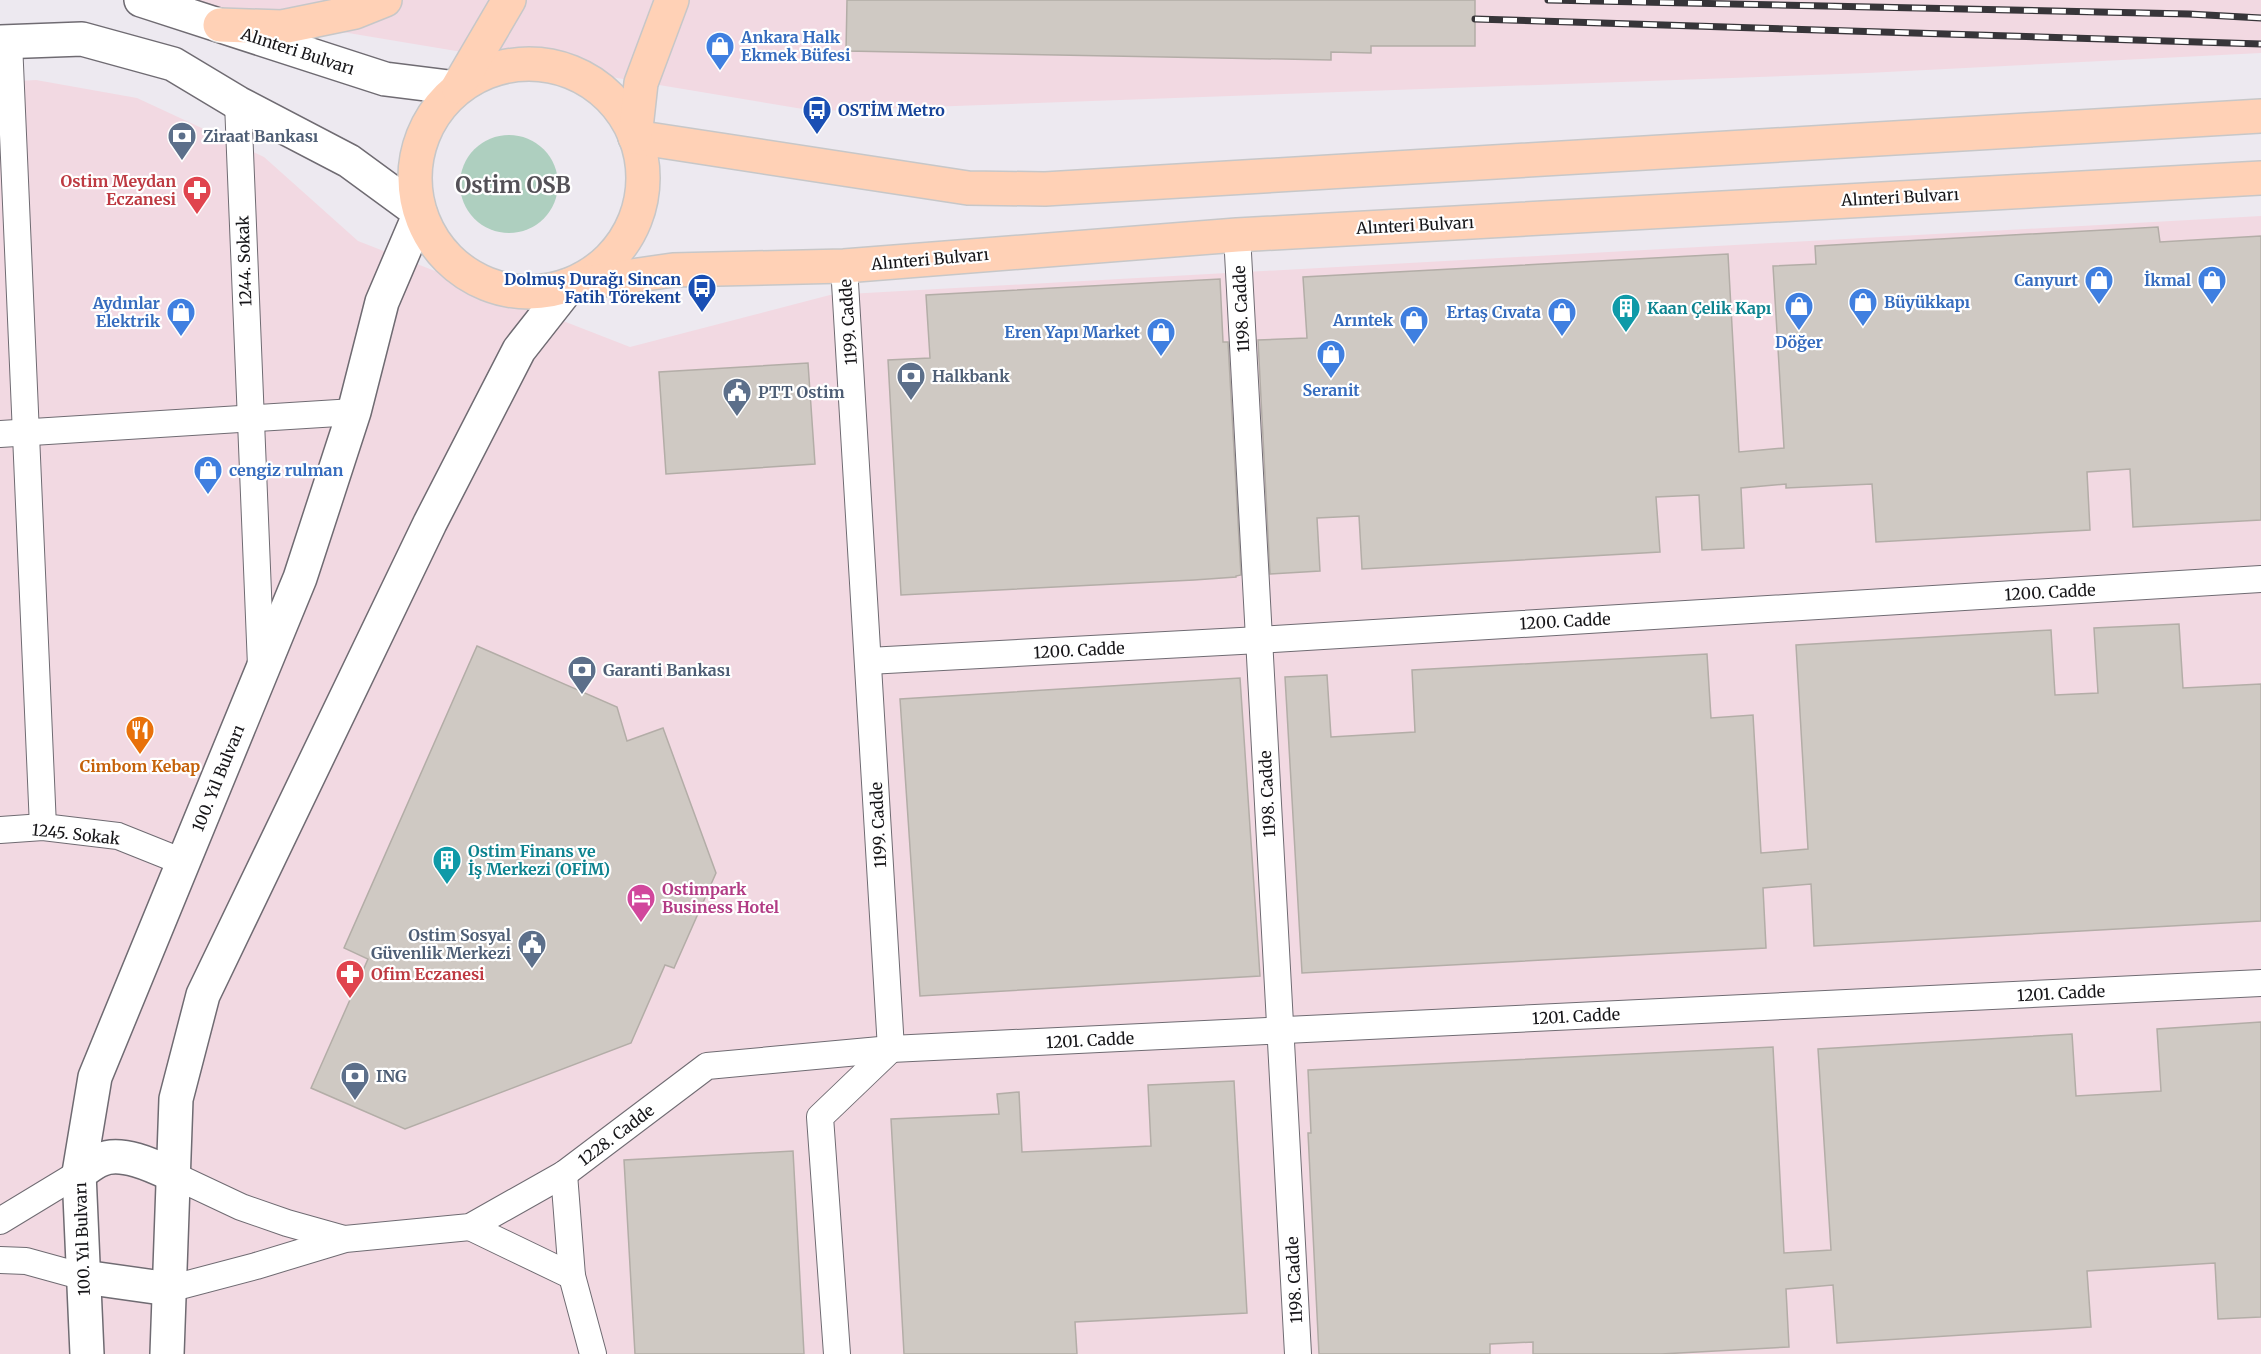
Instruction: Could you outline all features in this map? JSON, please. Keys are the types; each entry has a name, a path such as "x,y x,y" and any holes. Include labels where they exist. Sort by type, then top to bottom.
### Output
{"main road":[{"name":"Alınteri Bulvarı","path":"141,0 385,79 458,88"},
{"path":"220,25 282,27 355,12 385,0"},
{"path":"458,88 509,0"},
{"path":"635,137 641,83 672,0"},
{"path":"5,42 82,39 173,64 238,103 349,161 420,213"},
{"path":"167,1354 176,1099 203,995 430,523 519,350 570,285 603,266 628,236 642,200 643,162 635,137 611,98 584,78 553,66 519,64 486,71 458,88"},
{"name":"Alınteri Bulvarı","path":"458,88 434,114 419,145 414,178 420,213 437,245 463,272 497,288 533,292 673,270 844,266 1237,235 2261,178"},
{"path":"635,137 968,188 1045,189 2261,116"},
{"name":"100. Yıl Bulvarı","path":"87,1354 80,1173 95,1077 300,578 354,412 382,302 420,213"},
{"path":"80,1173 101,1159 127,1158 151,1164 173,1175"},
{"path":"84,1277 169,1289"}],"street":[{"path":"5,42 26,433 43,827"},
{"name":"1244. Sokak","path":"238,103 261,674"},
{"name":"1198. Cadde","path":"1237,235 1298,1354"},
{"name":"1199. Cadde","path":"844,266 891,1049"},
{"path":"0,434 354,412"},
{"name":"1200. Cadde","path":"868,661 1259,640 2261,579"},
{"name":"1245. Sokak","path":"0,830 43,827 118,836 183,862"},
{"name":"1201. Cadde","path":"891,1049 2261,983"},
{"path":"837,1354 820,1117 891,1049"},
{"name":"1228. Cadde","path":"169,1289 345,1239 470,1227 564,1174 707,1066 891,1049"},
{"path":"0,1221 80,1173"},
{"path":"564,1174 572,1276 592,1354"},
{"name":"1228. Cadde","path":"173,1175 241,1207 345,1239"},
{"path":"470,1227 572,1276"},
{"path":"0,1260 26,1261 84,1277"}],"shaded area":[{"path":"151,0 2261,0 2261,53 1867,73 815,111"},
{"path":"36,80 137,98 264,157 358,241 630,347 830,295 2261,216 2261,1354 0,1354 0,82"}],"green space":[{"path":"509,135 528,139 544,149 554,165 558,184 554,203 544,219 528,229 509,233 490,229 474,219 464,203 460,184 464,165 474,149 490,139"}],"building":[{"path":"847,0 1475,0 1475,46 1371,46 1371,53 1331,52 1331,60 846,51"},
{"path":"2158,227 2160,242 2261,236 2261,520 2133,527 2130,469 2087,472 2090,530 1876,542 1872,484 1786,488 1786,484 1741,488 1744,548 1702,550 1699,495 1656,497 1660,552 1362,569 1359,516 1317,518 1320,571 1270,574 1258,340 1307,338 1303,277 1728,254 1739,452 1784,448 1773,266 1816,264 1815,246"},
{"path":"1220,279 1223,342 1228,342 1241,575 1194,580 901,595 888,360 930,358 926,295"},
{"name":"PTT Ostim","path":"808,363 815,464 666,474 659,372"},
{"path":"2179,624 2183,688 2261,684 2261,921 1814,946 1811,884 1763,888 1766,948 1302,973 1285,677 1327,675 1331,737 1415,732 1412,670 1707,654 1711,718 1753,715 1761,853 1808,849 1796,645 2051,630 2055,695 2098,693 2094,628"},
{"name":"Ostim Finans ve İş Merkezi (OFİM)","path":"477,646 617,707 627,741 663,728 716,873 674,968 665,965 631,1043 405,1129 311,1088 368,959 344,948"},
{"path":"1240,678 1260,976 920,996 900,699"},
{"path":"2261,1022 2261,1317 2218,1319 2215,1263 2087,1271 2091,1327 1837,1343 1833,1285 1786,1289 1789,1347 1661,1354 1533,1354 1533,1342 1490,1344 1490,1354 1319,1354 1308,1133 1311,1133 1308,1070 1773,1047 1784,1253 1831,1250 1818,1049 2072,1034 2076,1096 2161,1091 2157,1029"},
{"path":"1234,1081 1247,1313 1075,1322 1077,1354 904,1354 891,1119 999,1114 997,1094 1019,1092 1022,1152 1151,1146 1148,1085"},
{"path":"793,1151 804,1354 635,1354 624,1160"}],"railway":[{"path":"1548,0 2189,14 2261,18"},
{"path":"1475,19 2261,44"}],"place":[{"name":"Ankara Halk Ekmek Büfesi","path":"720,72"},
{"name":"OSTİM Metro","path":"817,136"},
{"name":"Ziraat Bankası","path":"182,162"},
{"name":"Ostim Meydan Eczanesi","path":"197,216"},
{"name":"Canyurt","path":"2099,306"},
{"name":"İkmal","path":"2212,306"},
{"name":"Dolmuş Durağı Sincan Fatih Törekent","path":"702,314"},
{"name":"Büyükkapı","path":"1863,328"},
{"name":"Döğer","path":"1799,332"},
{"name":"Kaan Çelik Kapı","path":"1626,334"},
{"name":"Aydınlar Elektrik","path":"181,338"},
{"name":"Ertaş Cıvata","path":"1562,338"},
{"name":"Arıntek","path":"1414,346"},
{"name":"Eren Yapı Market","path":"1161,358"},
{"name":"Seranit","path":"1331,380"},
{"name":"Halkbank","path":"911,402"},
{"name":"PTT Ostim","path":"737,418"},
{"name":"cengiz rulman","path":"208,496"},
{"name":"Garanti Bankası","path":"582,696"},
{"name":"Cimbom Kebap","path":"140,756"},
{"name":"Ostim Finans ve İş Merkezi (OFİM)","path":"447,886"},
{"name":"Ostimpark Business Hotel","path":"641,924"},
{"name":"Ostim Sosyal Güvenlik Merkezi","path":"532,970"},
{"name":"Ofim Eczanesi","path":"350,1000"},
{"name":"ING","path":"355,1102"}],"district":[{"name":"Ostim OSB","path":"513,185"}]}
